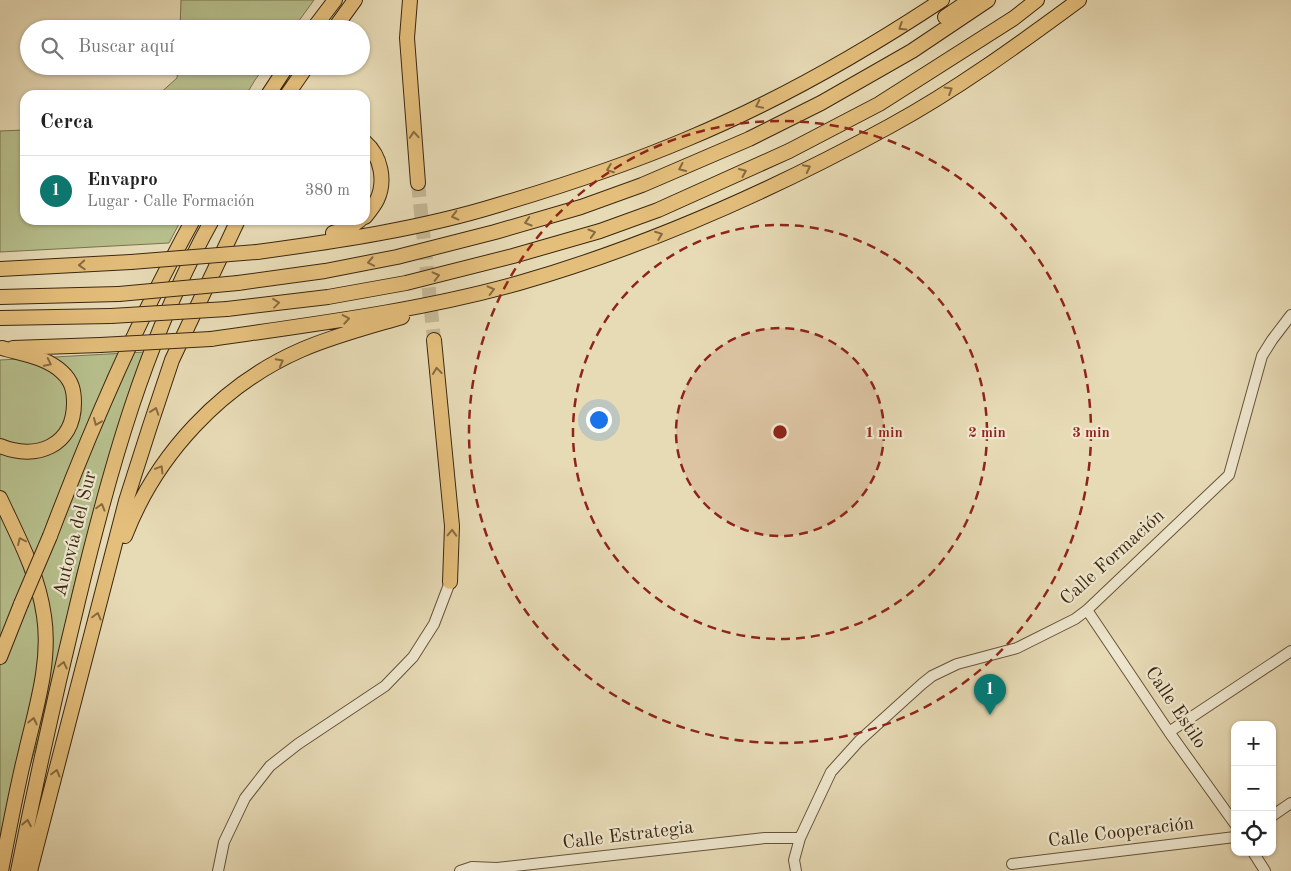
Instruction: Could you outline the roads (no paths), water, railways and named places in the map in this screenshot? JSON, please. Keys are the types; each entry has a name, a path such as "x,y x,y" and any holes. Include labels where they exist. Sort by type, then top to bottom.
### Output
{"highway":[{"path":"320,20 335,0"},
{"path":"341,20 356,0"},
{"path":"410,0 407,38 418,183"},
{"path":"0,269 131,262 257,252 324,243 397,230 497,206 604,171 688,138 760,105 854,56 942,0"},
{"path":"821,102 970,0"},
{"path":"0,297 119,294 238,283 325,271 495,232 581,207 642,186 749,139 821,102 912,51 988,0"},
{"path":"0,318 111,316 227,309 328,297 406,283 513,256 600,231 658,210 789,151 879,104 1014,18 1037,0"},
{"path":"1,348 211,339 337,321 443,301 519,283 613,252 759,193 891,126 968,79 1079,0"},
{"path":"271,90 281,75"},
{"path":"290,90 301,75"},
{"path":"370,147 380,164 382,181 377,200 370,209"},
{"name":"Autovía del Sur","path":"0,657 67,490 121,366 162,278 190,225"},
{"name":"Autovía del Sur","path":"18,871 69,635 97,520 122,432 159,328 185,271 209,225"},
{"path":"30,871 126,501 172,360 236,225"},
{"path":"257,252 349,228 353,225"},
{"path":"103,592 131,520 163,464 192,428 225,397 259,372 301,350 405,316 443,301"},
{"path":"434,340 452,526 450,582"},
{"path":"0,446 20,453 35,452 47,448 58,442 65,434 71,423 74,410 74,391 70,381 63,372 49,362 1,348"},
{"path":"0,498 36,578 44,617 46,644 39,690 14,801 1,871"}],"street":[{"name":"Calle Formación","path":"796,871 794,860 800,838 831,772 859,741 932,676 957,664 1016,648 1075,619 1087,610 1229,475 1262,356 1291,315"},
{"path":"218,871 224,842 245,798 270,766 385,686 413,657 434,624 450,582"},
{"name":"Calle Estilo","path":"1087,610 1169,732 1231,818"},
{"path":"1169,732 1291,652"},
{"path":"1276,813 1291,803"},
{"name":"Calle Cooperación","path":"1012,864 1231,837"},
{"name":"Calle Estrategia","path":"460,871 472,867 498,870 765,838 800,838"},
{"path":"1256,856 1265,871"}],"tunnel":[{"path":"418,183 434,340"}],"place":[{"name":"Envapro","path":"990,715"}]}
